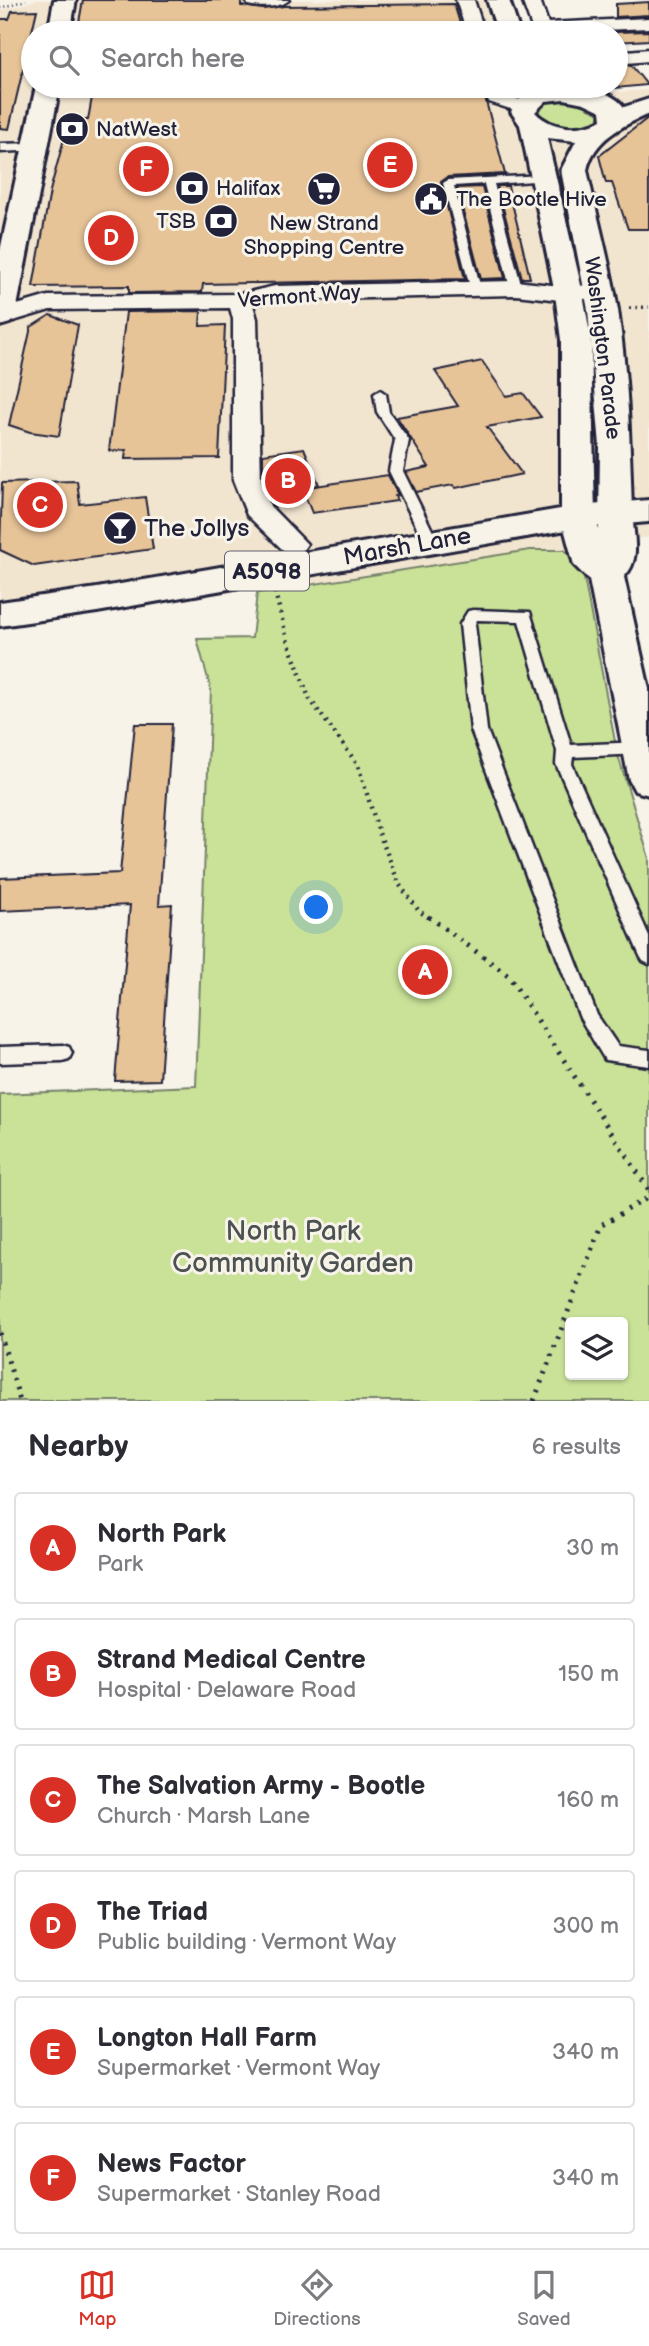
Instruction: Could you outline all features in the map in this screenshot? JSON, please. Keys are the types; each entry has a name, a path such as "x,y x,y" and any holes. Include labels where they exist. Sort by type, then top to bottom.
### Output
{"street":[{"path":"61,21 65,0"},
{"path":"254,1 280,0"},
{"path":"465,0 472,21"},
{"path":"531,0 538,21"},
{"path":"613,7 622,21"},
{"path":"628,25 649,23"},
{"path":"628,57 649,55"},
{"path":"628,97 649,97"},
{"path":"0,317 45,98"},
{"path":"496,98 526,105 562,133 607,125 649,106"},
{"path":"594,98 613,108 607,125"},
{"name":"Washington Parade","path":"526,105 543,178 584,293 612,399 616,565 606,575 592,565 578,506 576,341 584,293 574,170 580,153 607,125"},
{"path":"0,148 35,147"},
{"name":"Vermont Way","path":"0,317 48,303 240,301 275,293 516,288 584,293"},
{"path":"240,301 245,318 247,480 257,509 293,544"},
{"name":"Marsh Lane","path":"0,614 270,570 426,532 578,506 615,504 649,494"},
{"name":"Marsh Lane","path":"615,504 649,511"},
{"name":"Marsh Lane","path":"0,593 293,544 426,532"},
{"path":"606,575 645,764"}],"lane":[{"path":"475,289 448,183 543,178"},
{"path":"488,180 516,288"},
{"path":"380,394 383,412 401,440 396,471 426,532"},
{"path":"649,956 564,764 565,751 525,616 473,615 467,624 479,730 589,1018 612,1054 649,1058"},
{"path":"565,751 645,764"},
{"path":"0,1055 62,1053"}],"path":[{"path":"0,8 26,0"},
{"path":"270,570 287,639 309,698 358,765 379,833 399,884 419,911 454,933 508,975 649,1190"},
{"path":"534,1401 601,1225 649,1197"},
{"path":"0,1333 20,1401"}],"shaded area":[{"path":"36,0 509,0 515,21 21,21 21,98 628,98 628,91 649,90 649,537 564,550 530,550 257,593 248,565 0,605 0,11"}],"green space":[{"path":"572,98 601,111 598,120 582,126 566,127 535,114 535,106 546,100"},
{"name":"North Park Community Garden","path":"530,550 564,550 581,562 617,752 649,858 649,1401 0,1401 0,1094 196,1086 211,690 197,639 252,638 257,593"}],"building":[{"path":"83,0 241,0 241,6 263,9 284,6 454,4 459,21 79,21"},
{"path":"649,2 649,15 616,17 616,4"},
{"path":"37,10 34,21 21,21 21,78 9,129 0,128 0,19 9,19 12,11"},
{"path":"649,31 649,40 628,41 628,32"},
{"path":"628,65 631,65 647,85 628,87"},
{"name":"New Strand Shopping Centre","path":"92,98 485,98 505,174 448,177 441,182 465,279 203,284 202,292 129,293 129,286 33,287 50,191 65,135 73,135 75,120 88,120"},
{"path":"649,117 649,229 628,229 612,183 606,183 599,156"},
{"path":"497,186 508,186 530,278 522,278"},
{"path":"482,187 505,278 481,279 457,188"},
{"path":"201,311 200,326 225,325 219,458 125,459 126,450 109,451 126,312"},
{"path":"50,315 78,325 59,436 30,432 9,425 31,327"},
{"path":"482,361 506,396 523,393 541,417 487,427 522,474 456,488 453,485 416,492 406,472 429,467 397,417 458,406 435,371"},
{"path":"304,448 319,485 272,492 263,468 263,454"},
{"path":"388,475 398,495 395,496 397,501 312,513 302,488"},
{"path":"77,481 80,504 145,497 153,549 34,566 0,550 2,483"},
{"path":"135,724 172,724 159,905 172,904 160,1080 115,1081 130,905 0,911 0,878 120,873"}],"place":[{"name":"NatWest","path":"72,129"},
{"name":"Longton Hall Farm","path":"390,165"},
{"name":"News Factor","path":"146,169"},
{"name":"Halifax","path":"192,188"},
{"name":"New Strand Shopping Centre","path":"324,189"},
{"name":"The Bootle Hive","path":"431,199"},
{"name":"TSB","path":"221,221"},
{"name":"The Triad","path":"111,238"},
{"name":"Strand Medical Centre","path":"288,481"},
{"name":"The Salvation Army - Bootle","path":"40,505"},
{"name":"The Jollys","path":"120,528"},
{"name":"North Park","path":"425,972"}]}
